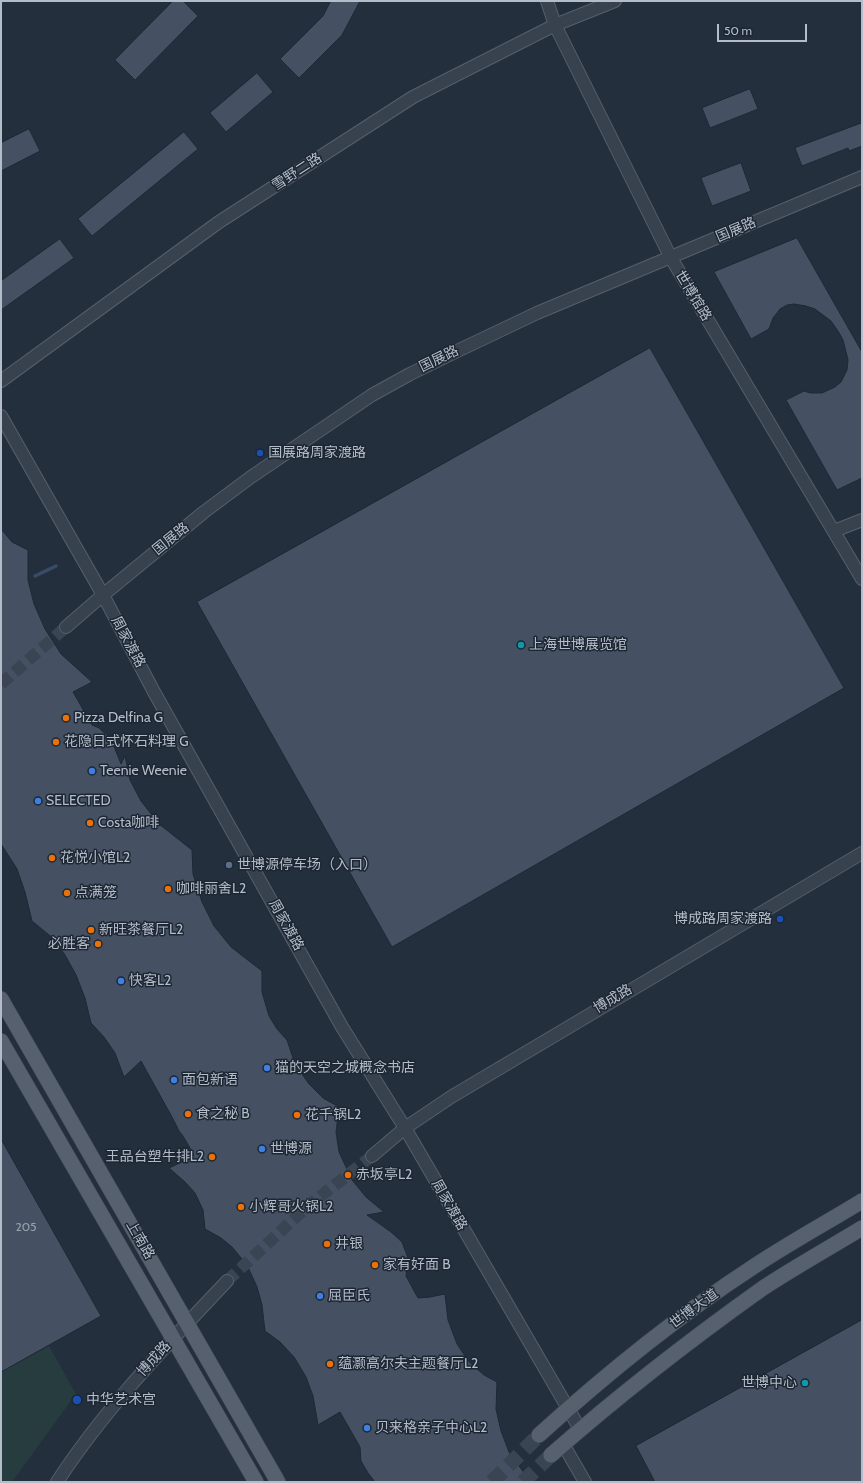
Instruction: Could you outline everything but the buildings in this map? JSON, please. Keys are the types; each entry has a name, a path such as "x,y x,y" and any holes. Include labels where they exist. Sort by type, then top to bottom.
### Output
{"main road":[{"name":"上南路","path":"1,999 278,1482"},
{"name":"上南路","path":"1,1041 256,1482"},
{"name":"世博大道","path":"539,1435 568,1408 657,1335 753,1267 862,1200"},
{"name":"世博大道","path":"551,1455 580,1429 670,1357 764,1288 862,1228"}],"street":[{"name":"世博馆路","path":"547,1 555,25 671,258 862,578"},
{"name":"雪野二路","path":"1,382 219,222 413,97 555,25 615,1"},
{"name":"国展路","path":"66,627 204,512 251,477 372,395 438,360 531,316 862,177"},
{"name":"周家渡路","path":"1,416 103,595 154,692 338,1020 405,1128 580,1429"},
{"path":"834,531 862,520"},
{"name":"博成路","path":"372,1156 405,1128 451,1097 556,1033 862,853"},
{"name":"博成路","path":"57,1482 68,1465 107,1414 147,1366 227,1281"},
{"path":"563,1444 585,1482"}],"green space":[{"path":"49,1346 76,1394 12,1482 1,1482 1,1372"}],"waterway":[{"path":"35,576 56,566"}],"tunnel":[{"path":"1,684 66,627"},
{"path":"227,1281 308,1206 372,1156"},
{"path":"492,1482 539,1435"},
{"path":"523,1482 551,1455"}],"place":[{"name":"国展路周家渡路","path":"260,453"},
{"name":"上海世博展览馆","path":"521,645"},
{"name":"Pizza Delfina G","path":"66,718"},
{"name":"花隐日式怀石料理 G","path":"56,742"},
{"name":"Teenie Weenie","path":"92,771"},
{"name":"SELECTED","path":"38,801"},
{"name":"Costa咖啡","path":"90,823"},
{"name":"花悦小馆L2","path":"52,858"},
{"name":"世博源停车场（入口）","path":"229,865"},
{"name":"咖啡丽舍L2","path":"168,889"},
{"name":"点满笼","path":"67,893"},
{"name":"博成路周家渡路","path":"780,919"},
{"name":"新旺茶餐厅L2","path":"91,930"},
{"name":"必胜客","path":"98,944"},
{"name":"快客L2","path":"121,981"},
{"name":"猫的天空之城概念书店","path":"267,1068"},
{"name":"面包新语","path":"174,1080"},
{"name":"食之秘 B","path":"188,1114"},
{"name":"花千锅L2","path":"297,1115"},
{"name":"世博源","path":"262,1149"},
{"name":"王品台塑牛排L2","path":"212,1157"},
{"name":"赤坂亭L2","path":"348,1175"},
{"name":"小辉哥火锅L2","path":"241,1207"},
{"name":"井银","path":"327,1244"},
{"name":"家有好面 B","path":"375,1265"},
{"name":"屈臣氏","path":"320,1296"},
{"name":"蕴灏高尔夫主题餐厅L2","path":"330,1364"},
{"name":"世博中心","path":"805,1383"},
{"name":"中华艺术宫","path":"77,1400"},
{"name":"贝来格亲子中心L2","path":"367,1428"}]}
